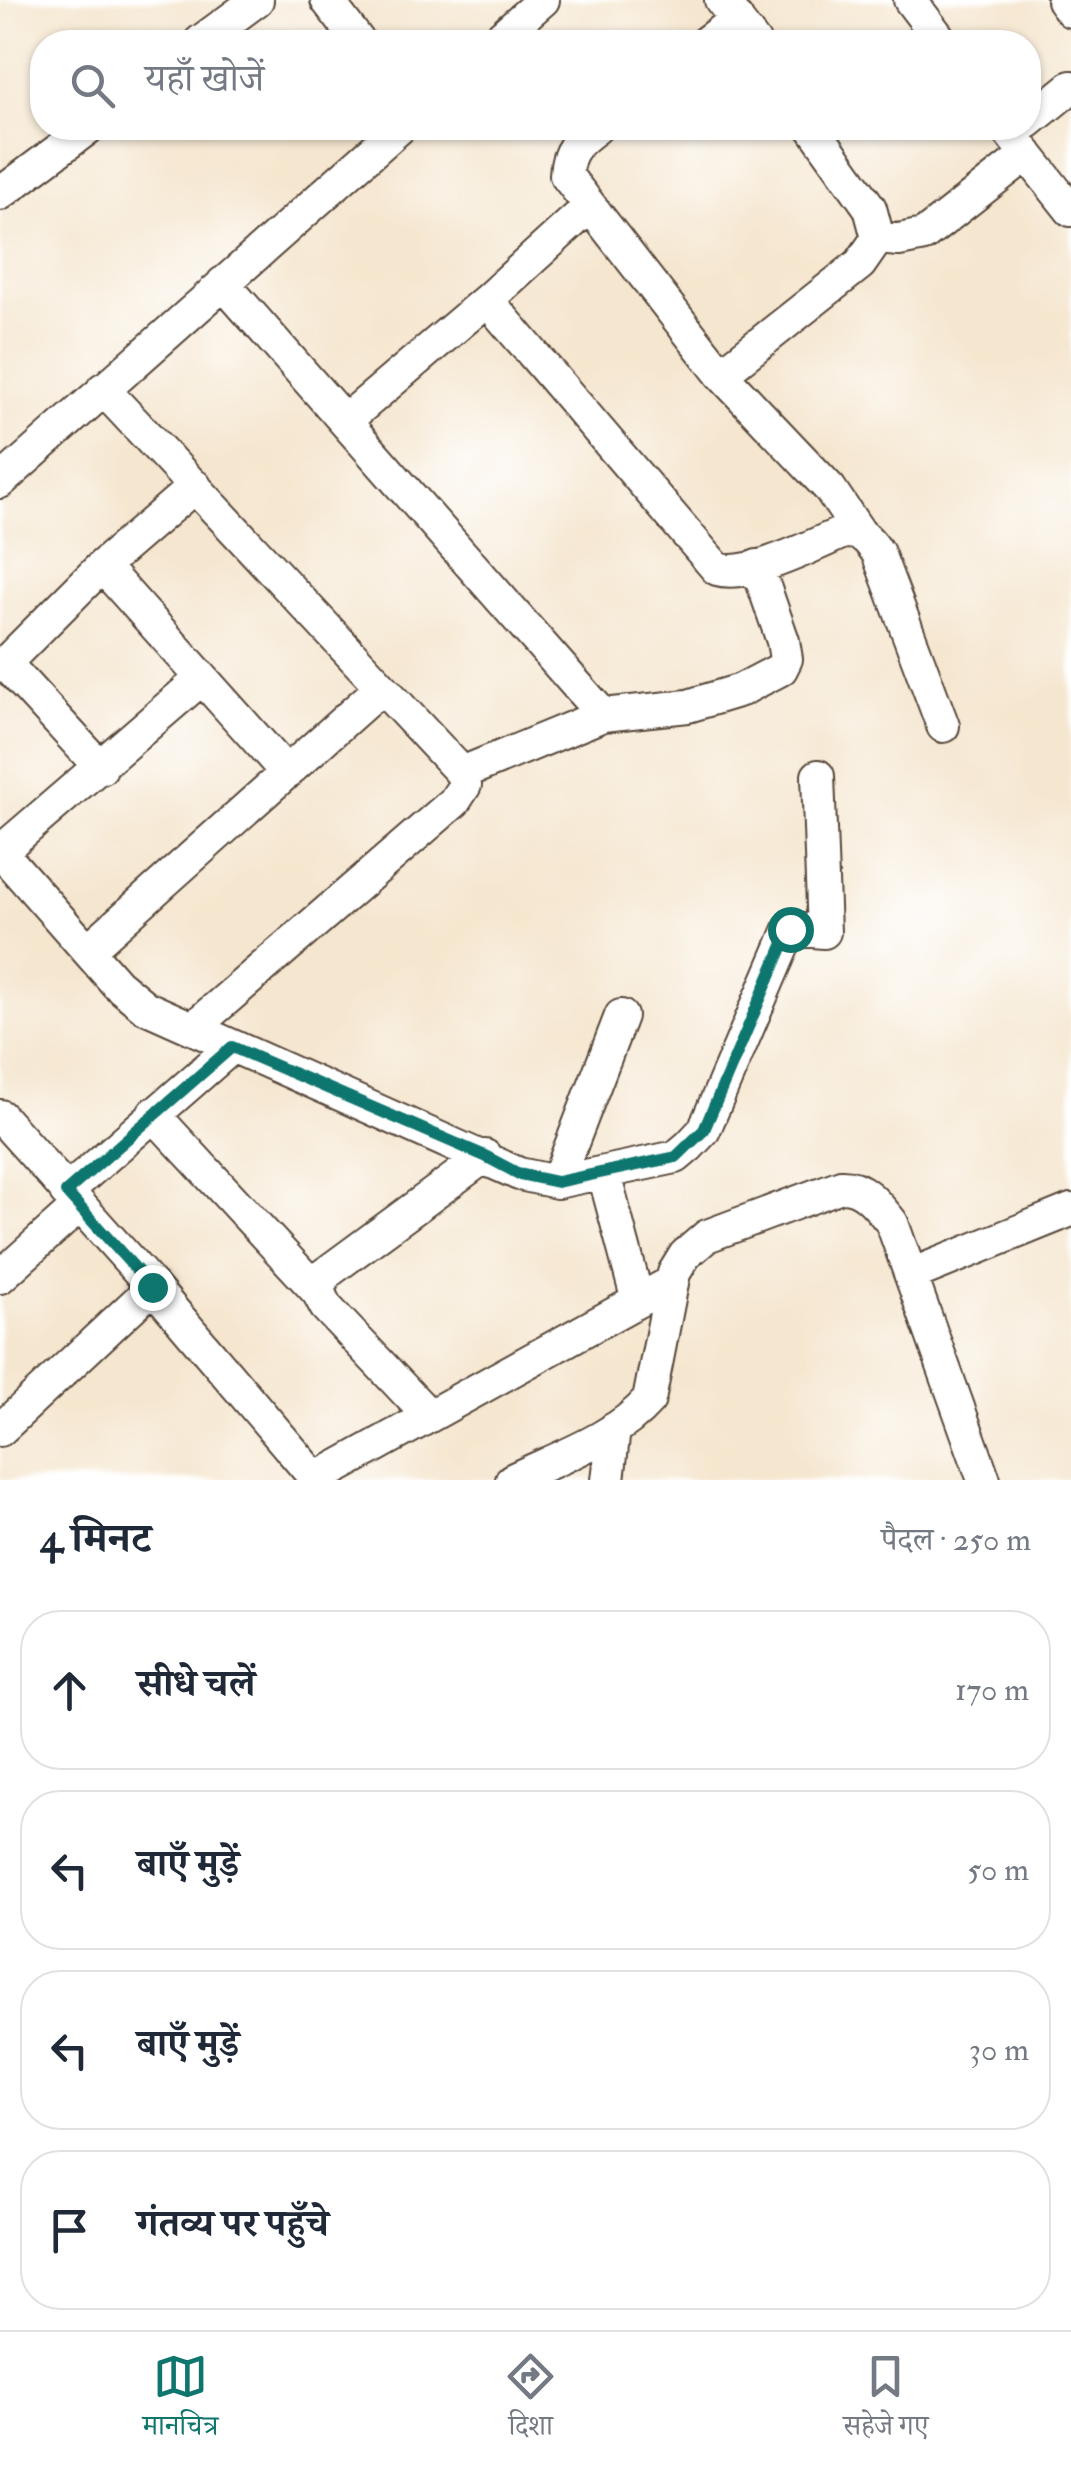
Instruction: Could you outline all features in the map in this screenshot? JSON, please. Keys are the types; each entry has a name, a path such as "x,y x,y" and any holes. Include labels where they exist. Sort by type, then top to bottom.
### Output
{"street":[{"path":"216,30 257,0"},
{"path":"327,0 350,30"},
{"path":"510,30 544,0"},
{"path":"910,0 933,30"},
{"path":"1062,0 1071,12"},
{"path":"1041,114 1071,87"},
{"path":"0,194 72,140"},
{"path":"0,482 385,140"},
{"path":"580,140 567,157 566,175 721,374 830,488 859,532 878,552 942,726"},
{"path":"721,374 860,264 878,238 870,208 822,140"},
{"path":"878,238 899,240 924,235 1013,140"},
{"path":"1023,140 1071,210"},
{"path":"346,420 590,206"},
{"path":"222,283 603,715"},
{"path":"487,300 717,569 731,573 844,532 859,532"},
{"path":"103,389 462,773 465,785 454,802 194,1026"},
{"path":"101,768 3,660 102,566 195,486"},
{"path":"102,566 287,773"},
{"path":"462,773 603,715 688,706 740,690 781,670 786,659 783,640 757,566"},
{"path":"202,679 101,768 3,863 118,984 145,1007 519,1174 557,1182 676,1157 704,1130 790,929 824,932 818,776"},
{"path":"88,950 380,688"},
{"path":"557,1182 621,1016"},
{"path":"0,1277 154,1114 232,1047"},
{"path":"154,1114 318,1292 326,1307 430,1416"},
{"path":"0,1116 152,1287 315,1480 672,1282"},
{"path":"318,1292 325,1274 485,1156"},
{"path":"604,1174 638,1301"},
{"path":"512,1480 614,1429 638,1414 649,1400 672,1282 685,1255 707,1236 841,1186 852,1186 872,1199 892,1223 984,1480"},
{"path":"911,1275 1071,1210"},
{"path":"0,1430 152,1287"},
{"path":"608,1480 614,1429"}],"route":[{"path":"152,1287 66,1192 232,1047 519,1174 557,1182 604,1174 676,1157 704,1130 790,929"}]}
